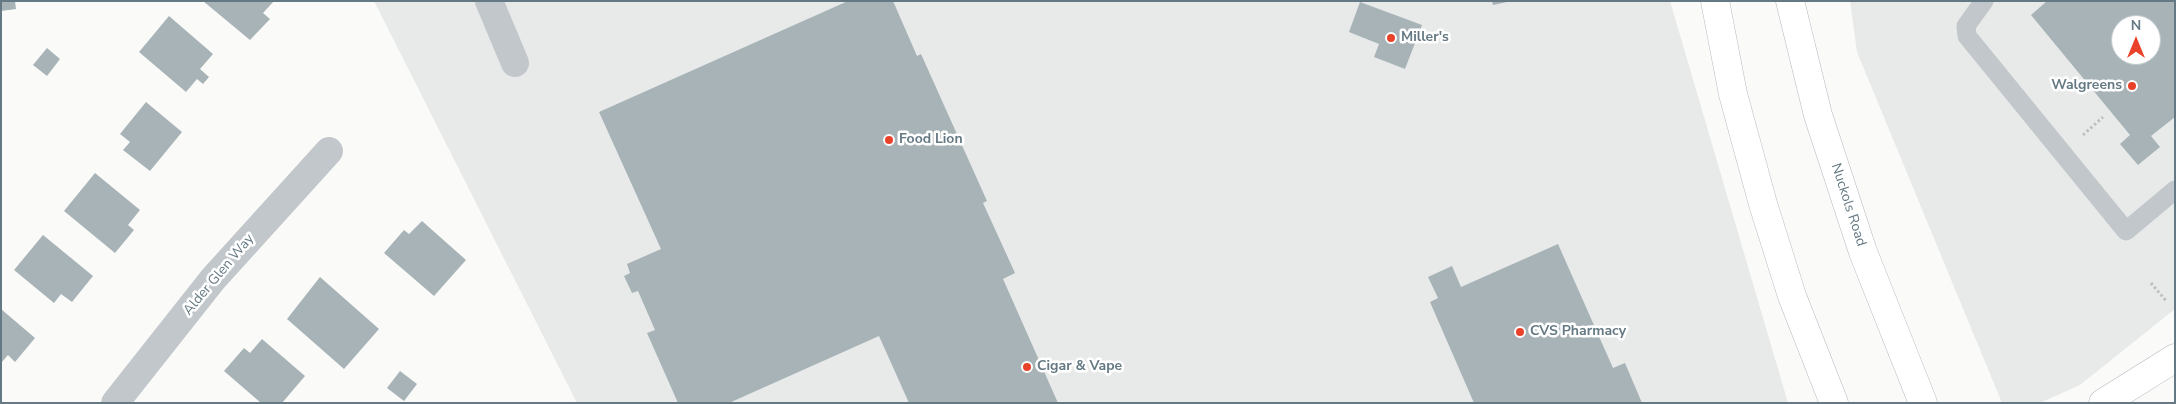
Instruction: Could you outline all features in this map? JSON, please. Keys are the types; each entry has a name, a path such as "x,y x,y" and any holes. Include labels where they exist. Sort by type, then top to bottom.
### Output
{"main road":[{"path":"1715,1 1733,94 1763,204 1792,296 1834,403"},
{"name":"Nuckols Road","path":"1790,1 1818,115 1863,252 1923,403"},
{"path":"2103,403 2175,358"}],"street":[{"path":"489,1 515,63"},
{"name":"Alder Glen Way","path":"115,403 213,279 329,151"}],"lane":[{"path":"1984,1 1966,26 1967,36 2126,232 2175,190"}],"path":[{"path":"2151,283 2167,302"}],"shaded area":[{"path":"374,1 1670,1 1788,403 577,403"},
{"path":"1850,1 2175,1 2175,309 2080,385 2040,403 2002,403 1857,52"}],"building":[{"path":"1,1 15,1 16,9 1,11"},
{"path":"203,1 274,1 263,13 270,19 250,40"},
{"path":"848,1 893,1 917,56 921,54 987,201 983,203 1015,273 1003,279 1058,403 909,403 879,336 729,403 678,403 647,333 655,330 638,291 632,293 624,276 630,273 627,264 661,249 599,112"},
{"path":"1492,1 1507,1 1507,2 1493,5"},
{"name":"Walgreens","path":"2047,1 2175,1 2175,117 2151,136 2160,147 2138,165 2120,144 2130,135 2031,15"},
{"name":"Miller's","path":"1360,2 1422,25 1405,69 1374,57 1379,44 1349,32"},
{"path":"169,16 213,54 200,69 209,77 203,84 197,79 186,92 139,52"},
{"path":"47,48 60,59 47,76 33,65"},
{"path":"146,102 182,132 150,171 123,150 130,142 120,134"},
{"path":"95,173 140,210 128,225 134,230 115,253 64,211"},
{"path":"422,221 466,260 434,296 384,253 404,230 409,234"},
{"path":"43,235 93,276 72,302 61,294 54,303 14,270"},
{"name":"CVS Pharmacy","path":"1558,244 1613,368 1625,363 1642,403 1474,403 1430,302 1438,298 1428,277 1452,266 1461,287"},
{"path":"320,277 379,329 344,369 287,319"},
{"path":"1,309 35,338 15,362 8,355 1,363"},
{"path":"262,339 305,376 282,403 261,403 224,371 244,348 250,353"},
{"path":"400,371 417,384 404,401 387,388"}],"place":[{"name":"Miller's","path":"1391,38"},
{"name":"Walgreens","path":"2132,86"},
{"name":"Food Lion","path":"889,140"},
{"name":"CVS Pharmacy","path":"1520,332"},
{"name":"Cigar & Vape","path":"1027,367"}]}
